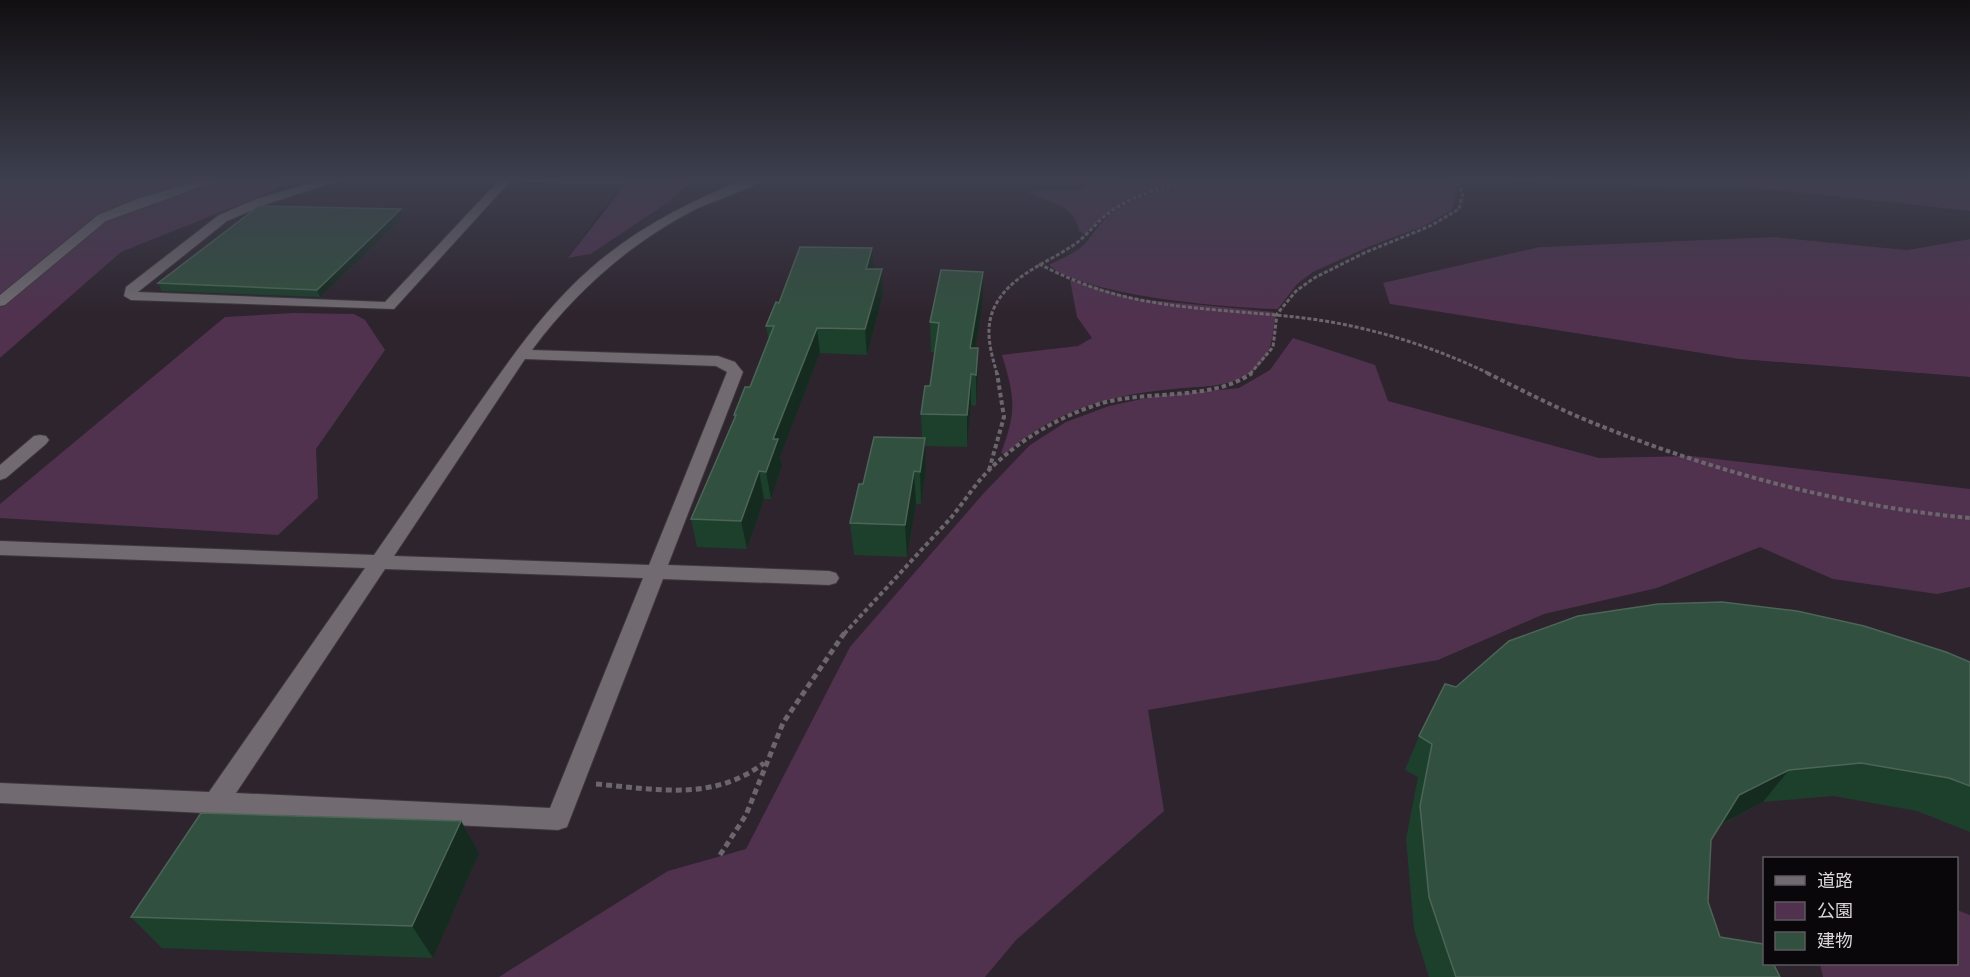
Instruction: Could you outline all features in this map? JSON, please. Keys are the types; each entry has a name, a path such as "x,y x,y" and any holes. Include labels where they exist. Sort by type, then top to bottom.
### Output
{"street":[{"path":"0,302 95,224"},
{"path":"216,224 131,290 131,296 389,306 465,224"},
{"path":"215,804 521,354 559,303 591,273 628,244 665,224"},
{"path":"0,794 558,819 735,372 729,365 718,361 521,354"},
{"path":"0,474 40,440"},
{"path":"0,548 829,578"}],"path":[{"path":"990,470 1001,434 1004,410 989,322 1006,291 1023,274 1076,243 1097,224"},
{"path":"720,855 746,815 783,723 839,639 956,512 990,470 1020,444 1053,422 1095,405 1135,396 1219,388 1242,380 1255,371 1273,347 1278,312 1296,291 1314,278 1364,253 1434,224"},
{"path":"1039,264 1074,281 1128,296 1190,306 1278,312 1352,327 1451,357 1586,420 1709,464 1881,508 1970,518"},
{"path":"571,783 706,789 743,777 768,759"}],"shaded area":[{"path":"191,224 592,224 569,258 591,254 636,224 1970,224 1970,239 1907,250 1774,237 1539,247 1383,284 1391,304 1739,359 1970,377 1970,977 0,977 0,358 120,252"}],"green space":[{"path":"0,224 192,224 121,252 0,358"},
{"path":"595,224 636,224 591,254 568,258"},
{"path":"1077,224 1095,224 1085,235 1079,231"},
{"path":"1428,224 1313,272 1297,284 1278,309 1193,303 1124,292 1067,276 1049,265 1080,248 1099,225"},
{"path":"1774,237 1907,250 1970,239 1970,377 1739,359 1390,304 1383,283 1539,247"},
{"path":"1070,280 1138,299 1274,312 1276,314 1270,347 1257,368 1240,379 1213,386 1151,391 1106,400 1084,407 1043,426 1006,454 1001,453 1012,415 1012,394 1002,355 1078,346 1092,338 1077,317"},
{"path":"294,313 354,314 365,320 385,350 316,449 318,498 278,535 0,518 0,504 225,317"},
{"path":"1293,338 1375,365 1388,401 1599,458 1691,456 1970,489 1970,587 1937,594 1833,579 1760,547 1657,588 1544,614 1438,660 1148,710 1164,811 1016,940 985,977 499,977 668,871 746,849 850,647 983,494 1030,445 1066,422 1109,406 1156,396 1239,388 1270,370"},
{"path":"1958,910 1970,915 1970,977 1823,977 1820,965 1958,965"}],"building":[{"path":"236,224 386,224 317,290 158,283"},
{"path":"800,247 872,248 866,269 882,269 865,329 817,328 773,439 778,439 766,472 759,471 741,521 691,519 736,415 734,415 745,387 750,387 774,326 766,326 776,302 779,303"},
{"path":"941,270 983,272 970,348 978,348 976,375 971,374 967,415 921,414 925,386 930,386 939,323 930,322"},
{"path":"874,437 925,438 920,472 914,471 905,525 850,523 859,484 863,484"},
{"path":"1722,602 1797,611 1864,626 1970,662 1970,786 1949,778 1861,763 1789,770 1739,795 1711,840 1708,902 1720,937 1763,944 1763,965 1774,965 1780,977 1456,977 1429,897 1420,806 1432,744 1419,736 1445,684 1456,687 1509,641 1578,616 1658,604"},
{"path":"201,813 461,821 412,926 131,917"}]}
